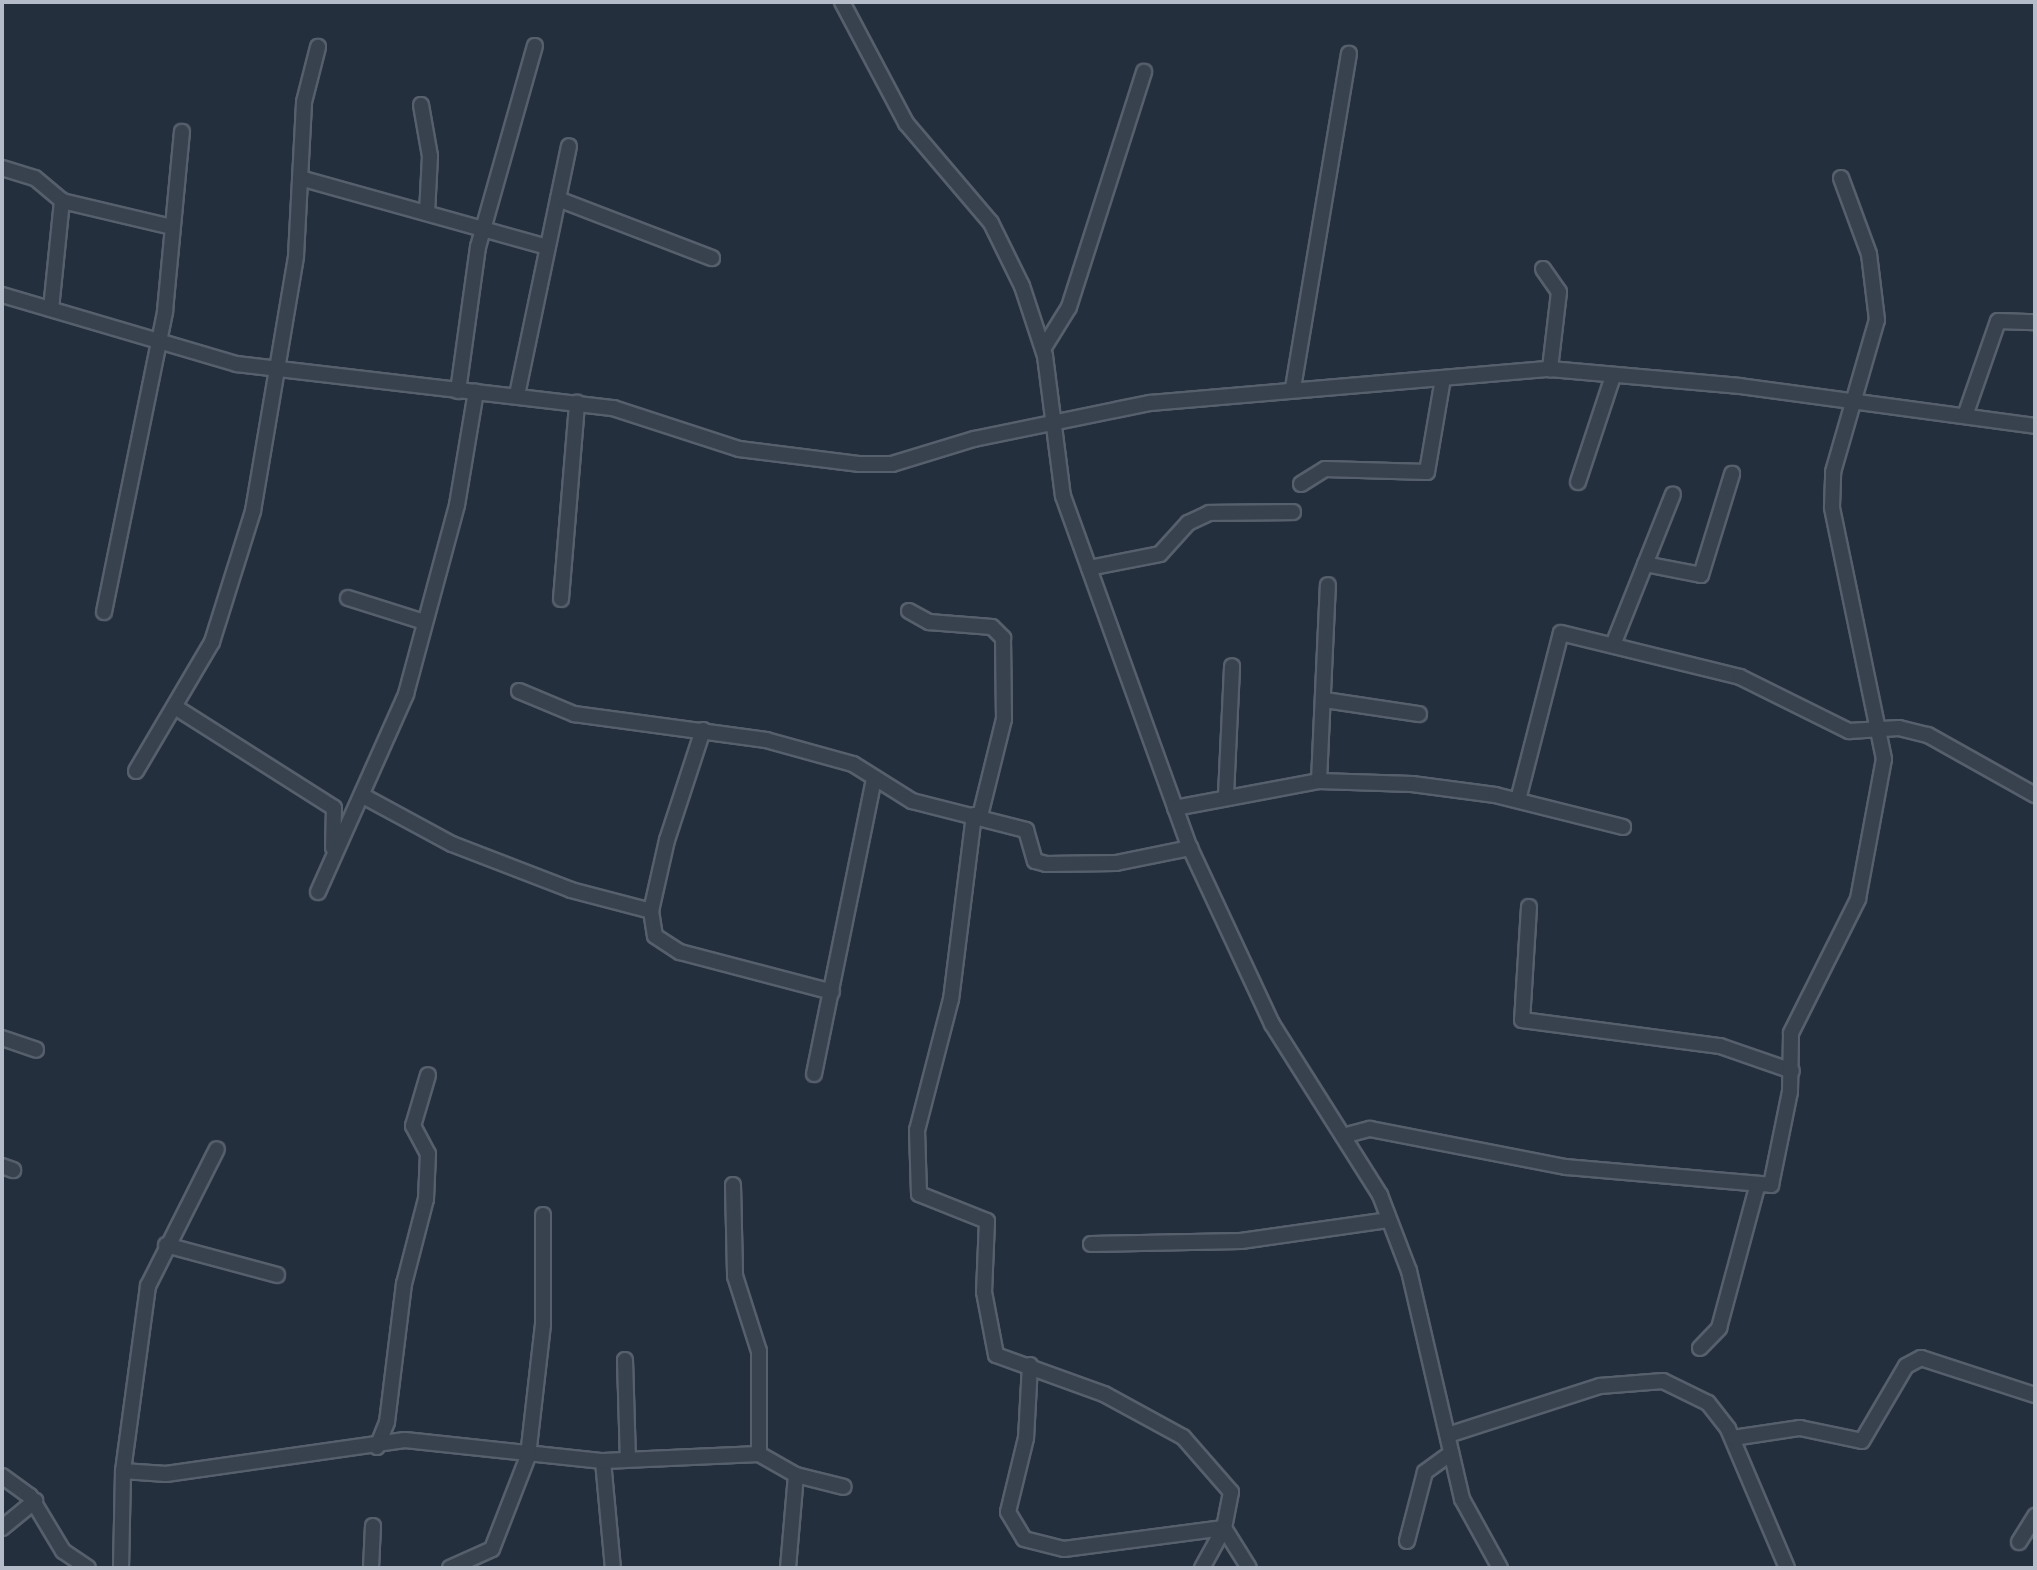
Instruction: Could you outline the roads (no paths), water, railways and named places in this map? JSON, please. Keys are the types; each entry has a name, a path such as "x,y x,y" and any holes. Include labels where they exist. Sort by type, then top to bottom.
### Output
{"street":[{"path":"842,2 906,123 991,223 1043,349 1063,496 1190,848 1272,1024 1343,1136 1388,1220 1409,1271 1462,1499 1500,1568"},
{"path":"458,391 482,234 535,46"},
{"path":"136,771 175,707 232,592 278,370 300,178 304,102 318,47"},
{"path":"1293,388 1349,54"},
{"path":"1043,349 1069,307 1144,72"},
{"path":"421,105 430,156 427,213"},
{"path":"104,612 156,343 182,132"},
{"path":"517,395 543,246 558,199 569,146"},
{"path":"2,168 35,178 62,201 172,227"},
{"path":"300,178 427,213 482,234 543,246"},
{"path":"1343,1136 1370,1129 1566,1167 1757,1187 1771,1185 1792,1071 1791,1033 1842,938 1865,873 1884,759 1832,507 1833,472 1856,403 1877,320 1876,289 1841,178"},
{"path":"558,199 712,258"},
{"path":"51,309 62,201"},
{"path":"1543,269 1559,292 1550,369"},
{"path":"2,295 156,343 278,370 577,403 635,414 739,449 860,464 892,464 1150,403 1293,388 1550,369 1966,413 2035,426"},
{"path":"1966,413 1998,321 2035,322"},
{"path":"1578,482 1613,376"},
{"path":"1301,484 1325,469 1427,472 1443,378"},
{"path":"318,892 333,853 365,797 424,622 457,505 476,392"},
{"path":"561,599 577,403"},
{"path":"1645,564 1701,575 1732,474"},
{"path":"1613,645 1673,494"},
{"path":"1089,568 1160,554 1188,523 1209,513 1293,512"},
{"path":"1319,781 1328,585"},
{"path":"348,598 424,622"},
{"path":"909,611 929,622 992,627 1003,638 1004,719 977,816 951,999 917,1130 919,1194 987,1221 984,1292 994,1351 1183,1437 1231,1492 1224,1528 1202,1568"},
{"path":"1518,800 1554,638 1571,633 1740,677 1849,731 1928,735 2035,795"},
{"path":"1226,795 1232,666"},
{"path":"519,691 574,714 766,740 853,764 912,801 1026,830 1035,861 1046,864 1116,863 1190,848"},
{"path":"1325,700 1419,714"},
{"path":"175,707 334,808 333,853"},
{"path":"703,730 651,911 655,936 680,952 832,992"},
{"path":"814,1074 874,778"},
{"path":"1175,808 1226,795 1319,781 1412,784 1518,800 1623,827"},
{"path":"365,797 452,844 571,890 651,911"},
{"path":"1529,907 1522,1020 1720,1046 1792,1071"},
{"path":"2,1038 36,1050"},
{"path":"377,1447 387,1422 404,1284 426,1199 428,1154 413,1126 428,1075"},
{"path":"121,1568 123,1471 148,1286 217,1149"},
{"path":"733,1185 735,1276 759,1351 759,1454"},
{"path":"1700,1348 1719,1328 1757,1187"},
{"path":"450,1568 492,1549 528,1456 543,1324 543,1215"},
{"path":"1091,1244 1204,1244 1388,1220"},
{"path":"166,1245 277,1275"},
{"path":"1733,1438 1800,1428 1862,1441 1906,1366 1921,1358 2035,1395"},
{"path":"625,1360 628,1459"},
{"path":"1030,1365 1026,1438 1008,1512 1024,1539 1064,1549 1224,1528"},
{"path":"1448,1435 1600,1386 1663,1381 1708,1403 1733,1438 1787,1568"},
{"path":"123,1471 166,1474 377,1447 405,1440 528,1456 603,1461 759,1454 796,1475 844,1487"},
{"path":"1407,1541 1425,1472 1451,1453"},
{"path":"603,1461 613,1568"},
{"path":"788,1568 796,1475"},
{"path":"2,1476 35,1501 63,1551 88,1568"},
{"path":"2,1528 35,1501"},
{"path":"2019,1542 2035,1516"},
{"path":"371,1568 373,1526"},
{"path":"1224,1528 1249,1568"}]}
